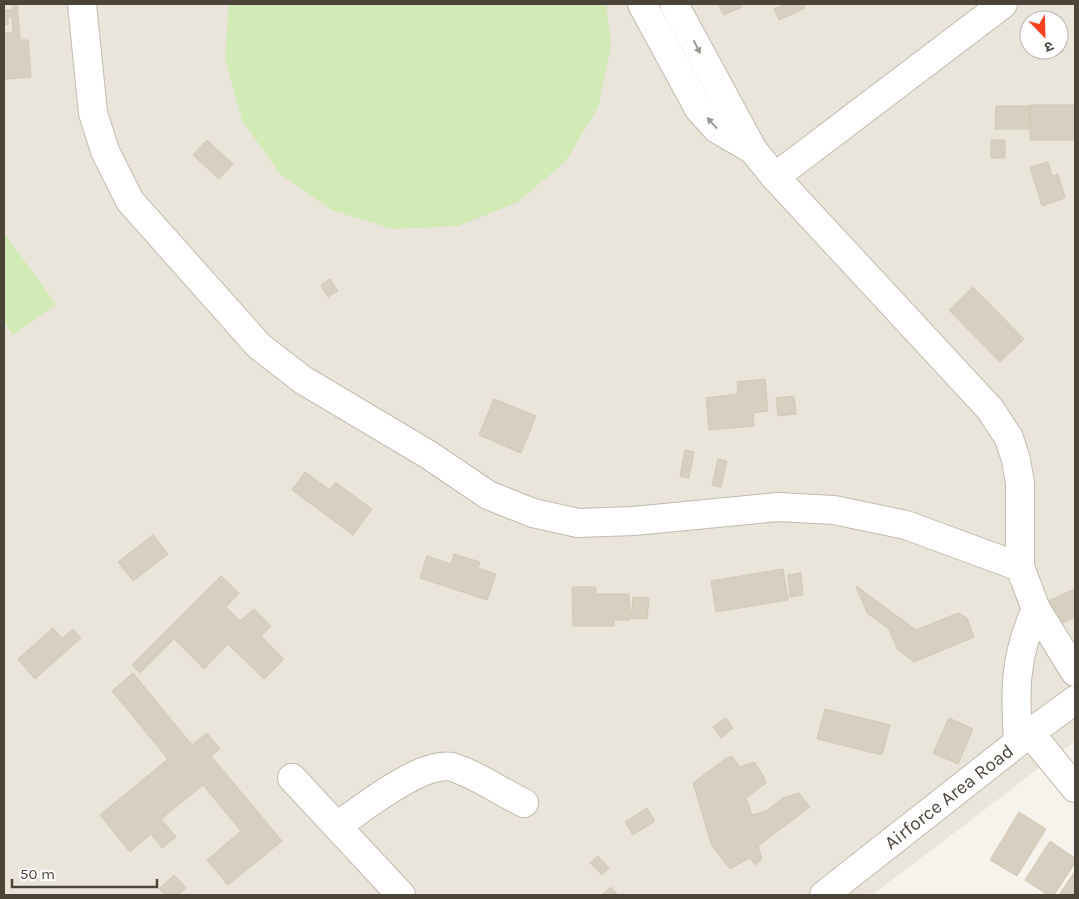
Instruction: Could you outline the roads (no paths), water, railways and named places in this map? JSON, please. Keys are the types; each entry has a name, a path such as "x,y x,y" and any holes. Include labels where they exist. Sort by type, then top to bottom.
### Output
{"street":[{"path":"82,4 93,113 105,151 130,201 259,346 303,380 429,455 488,495 533,513 578,523 634,522 778,507 834,510 906,525 1020,567"},
{"path":"642,4 699,109 717,129 753,150"},
{"path":"674,4 753,150 775,177 990,409 1009,438 1016,460 1020,483 1020,567 1036,609 1066,643 1075,672"},
{"path":"775,177 1003,4"},
{"path":"1036,609 1025,634 1018,661 1015,691 1024,738 1075,788"},
{"name":"Airforce Area Road","path":"824,895 1075,700"},
{"path":"337,826 410,777 431,768 454,767 524,803"},
{"path":"292,778 401,895"}]}
